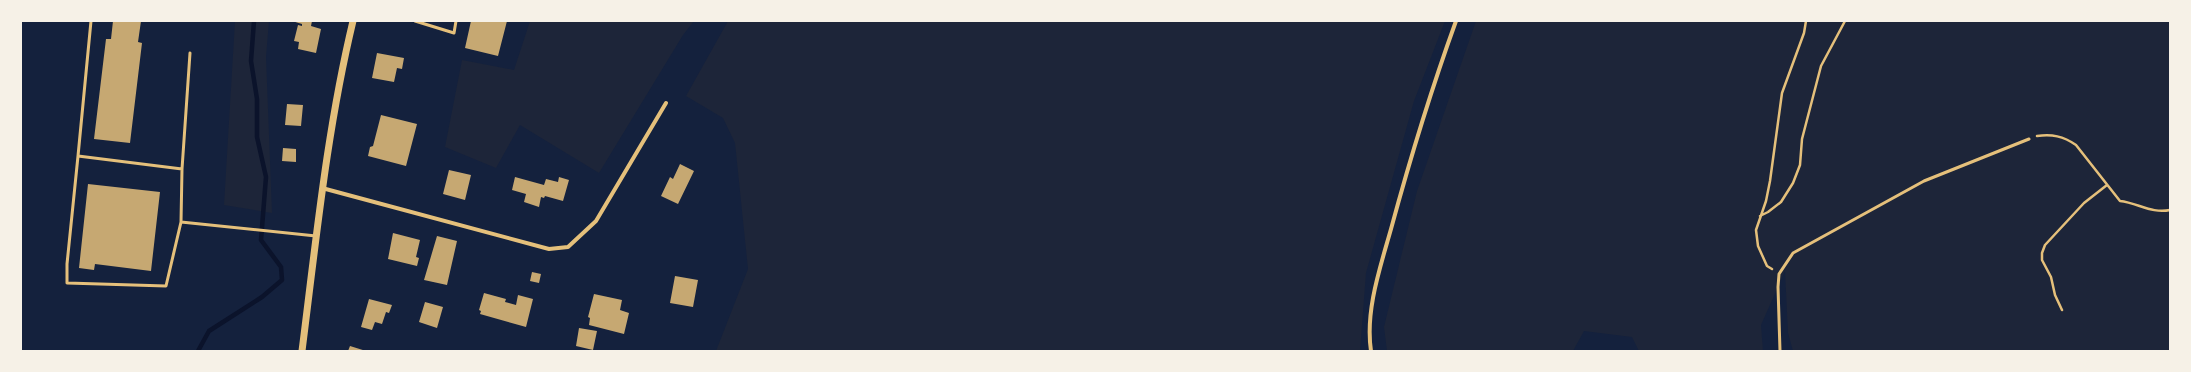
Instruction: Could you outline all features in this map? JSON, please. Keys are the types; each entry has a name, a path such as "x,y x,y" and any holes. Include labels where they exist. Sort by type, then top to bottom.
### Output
{"street":[{"path":"302,351 322,188 341,71 353,21"},
{"path":"1371,351 1371,315 1383,256 1423,116 1456,21"},
{"path":"322,188 549,248 568,247 596,221 666,104"}],"lane":[{"path":"91,21 67,264 67,283 166,286 181,222 182,169 190,53"},
{"path":"415,21 454,33 456,21"},
{"path":"1780,351 1779,274 1793,253 1896,195 1924,181 2029,139"},
{"path":"78,156 182,169"},
{"path":"181,222 316,236"}],"path":[{"path":"1779,274 1767,266 1758,246 1756,230 1759,216 1766,201 1770,181 1782,93 1804,33 1806,21"},
{"path":"1759,216 1768,212 1781,202 1793,183 1800,164 1802,139 1821,66 1845,21"},
{"path":"2029,139 2035,136 2049,135 2067,139 2084,152 2120,201 2130,202 2159,212 2170,210"},
{"path":"2062,310 2055,295 2051,276 2042,260 2042,253 2045,246 2084,204 2107,185"}],"shaded area":[{"path":"235,21 269,21 266,57 272,213 224,205"},
{"path":"530,21 694,21 683,35 599,173 520,125 496,168 445,147 462,60 514,70"},
{"path":"728,21 1445,21 1414,101 1366,273 1360,351 716,351 748,269 735,143 723,118 686,96"},
{"path":"1476,21 2170,21 2170,351 1793,351 1788,333 1785,271 1761,325 1763,351 1639,351 1632,337 1584,331 1573,351 1387,351 1384,327 1417,191"}],"building":[{"path":"113,21 141,21 138,42 142,43 130,143 94,139 106,39 111,39"},
{"path":"292,21 312,21 311,26 321,29 316,53 298,49 299,42 294,41 298,25 302,26 302,24"},
{"path":"471,21 507,21 498,56 465,48"},
{"path":"377,53 404,58 402,69 397,68 394,82 372,78"},
{"path":"287,104 303,105 301,126 285,125"},
{"path":"381,115 417,124 406,166 368,156 370,147 373,146"},
{"path":"283,148 296,149 296,162 282,161"},
{"path":"680,164 694,171 678,204 661,196 670,177 673,179"},
{"path":"449,170 471,175 465,200 443,194"},
{"path":"515,177 544,185 546,179 558,182 559,177 569,180 563,201 545,196 544,198 541,197 539,207 524,202 526,194 512,190"},
{"path":"88,184 160,192 151,271 95,264 94,270 79,268"},
{"path":"393,233 420,240 416,257 419,258 417,266 388,259"},
{"path":"437,236 457,241 447,285 424,280"},
{"path":"532,272 541,274 539,283 530,281"},
{"path":"675,276 698,280 693,307 670,303"},
{"path":"484,293 506,299 505,302 516,305 518,295 533,299 526,327 480,314 481,311 479,310"},
{"path":"594,294 622,300 620,310 629,313 624,334 589,325 590,318 588,317"},
{"path":"369,299 392,305 389,313 386,312 382,324 375,322 372,330 361,327"},
{"path":"425,302 443,307 437,328 419,322"},
{"path":"579,328 597,331 593,350 576,346"},
{"path":"350,346 366,351 348,351"}],"waterway":[{"path":"198,351 209,331 262,297 282,280 281,267 261,240 266,177 257,137 257,99 251,61 254,21"}]}
